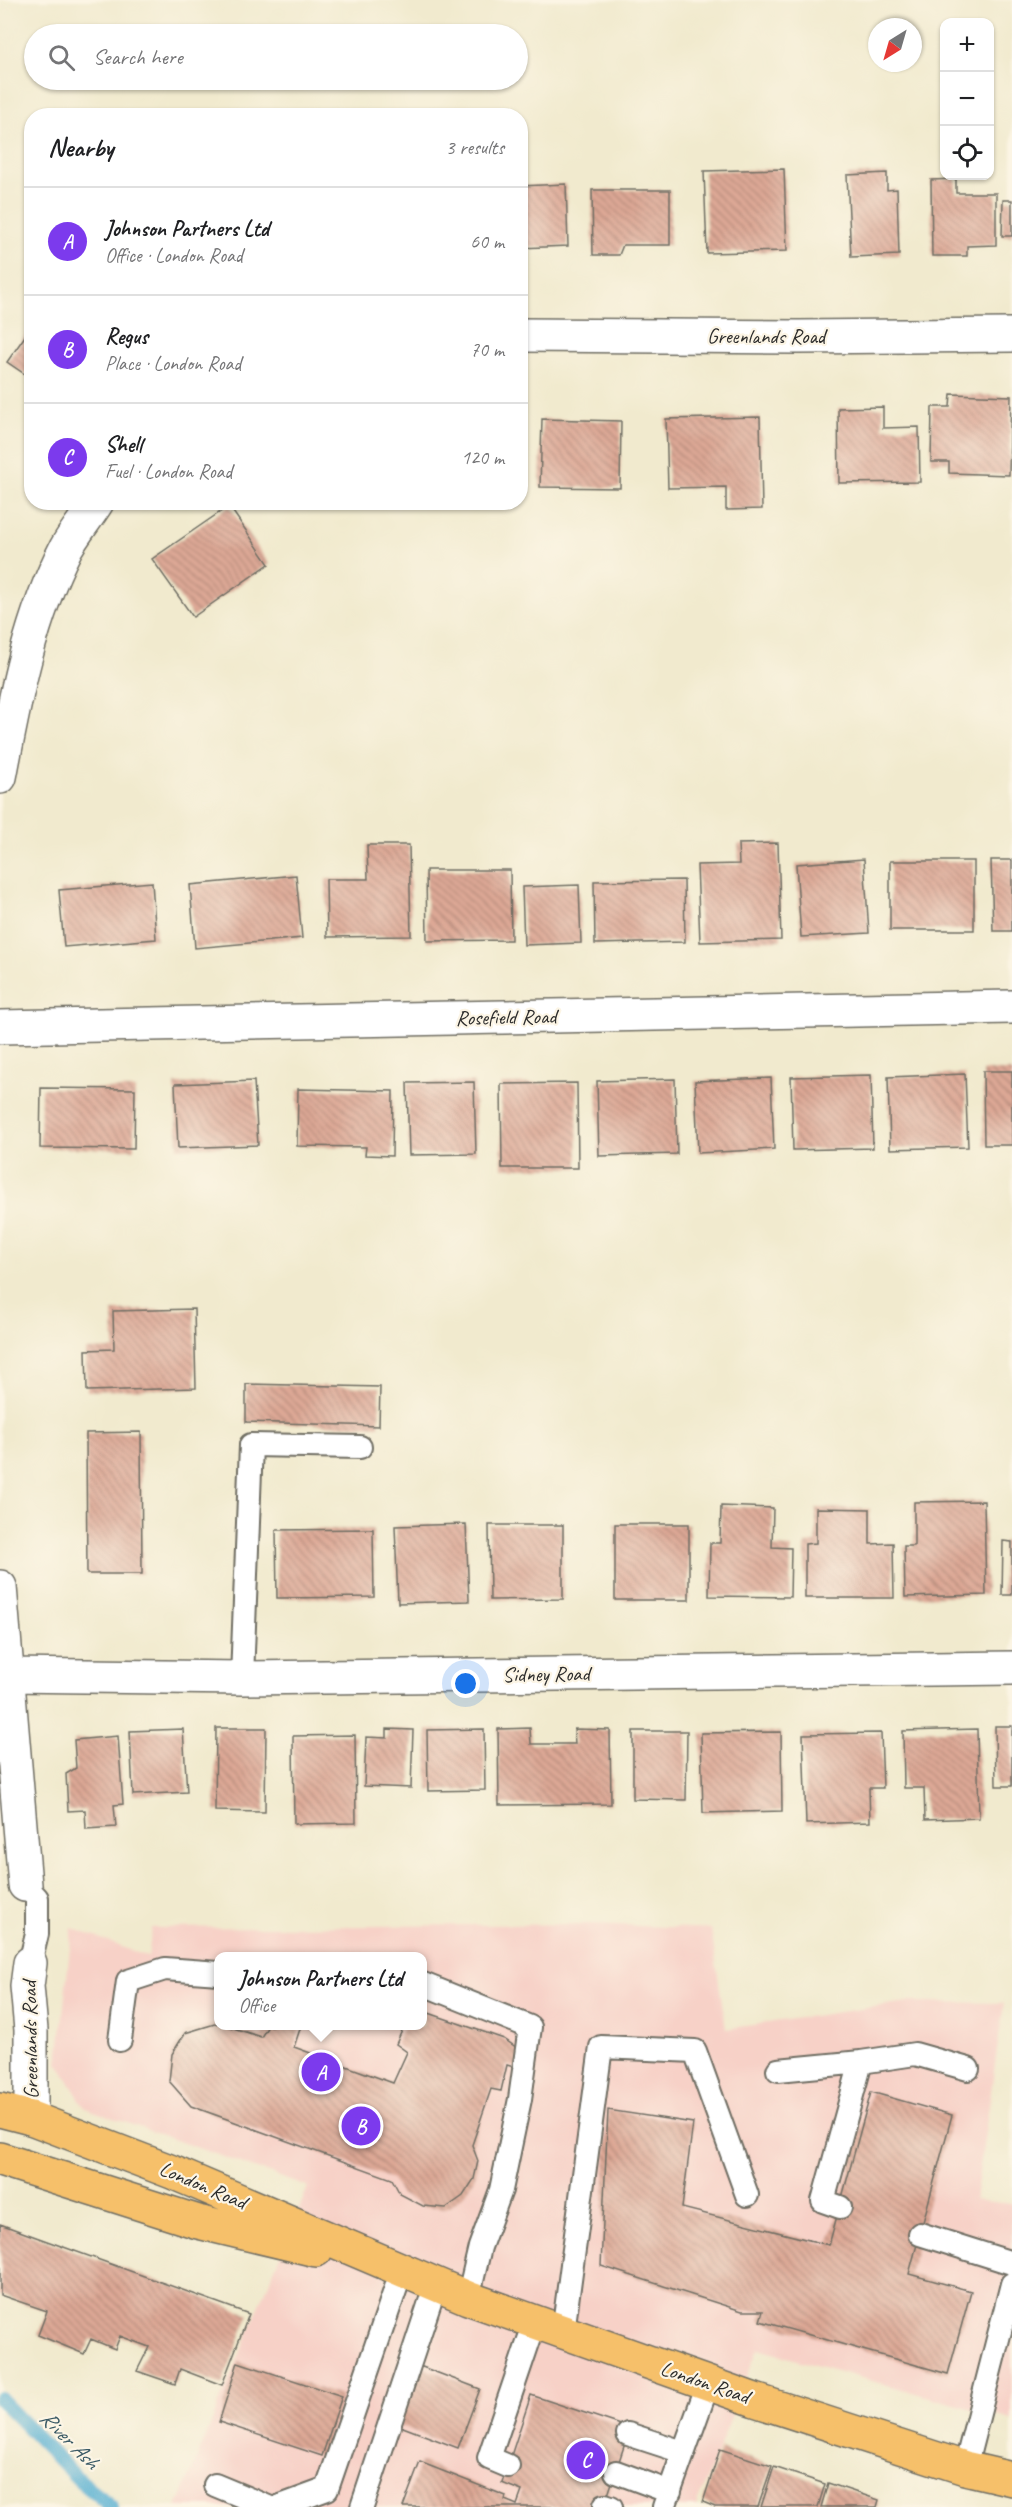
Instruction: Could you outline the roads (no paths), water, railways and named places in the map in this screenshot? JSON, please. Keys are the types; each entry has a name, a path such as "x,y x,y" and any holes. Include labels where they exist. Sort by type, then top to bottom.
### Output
{"main road":[{"name":"London Road","path":"0,2110 32,2118 172,2172 468,2298 708,2384 965,2468 1012,2480"},
{"name":"London Road","path":"0,2159 198,2222 402,2270"}],"street":[{"name":"Greenlands Road","path":"528,335 799,337 1012,335"},
{"path":"0,777 19,677 41,604 67,547 92,510"},
{"name":"Rosefield Road","path":"0,1027 1012,1007"},
{"path":"0,1587 25,1885"},
{"name":"Sidney Road","path":"8,1675 242,1678 1012,1668"},
{"name":"Greenlands Road","path":"30,1963 27,1986 31,2031 32,2118"}],"lane":[{"path":"242,1678 251,1444 360,1447"},
{"path":"25,1885 37,1898 37,1934 30,1963"},
{"path":"120,2040 128,1981 165,1969 214,1973"},
{"path":"427,1986 530,2027 520,2099 501,2190 480,2247 468,2298"},
{"path":"508,2466 489,2458 508,2431 549,2327 601,2047 695,2050 747,2195"},
{"path":"778,2070 915,2054 968,2069"},
{"path":"840,2207 824,2201 861,2062"},
{"path":"920,2234 1012,2263"},
{"path":"278,2507 327,2489 402,2270"},
{"path":"362,2507 436,2284"},
{"path":"965,2468 1012,2284"},
{"path":"616,2472 667,2499 708,2384"},
{"path":"628,2434 683,2452"},
{"path":"215,2485 268,2507"}],"waterway":[{"name":"River Ash","path":"0,2399 80,2481 112,2507"}],"place":[{"name":"Johnson Partners Ltd","path":"321,2072"},
{"name":"Regus","path":"361,2126"},
{"name":"Shell","path":"586,2460"}]}
